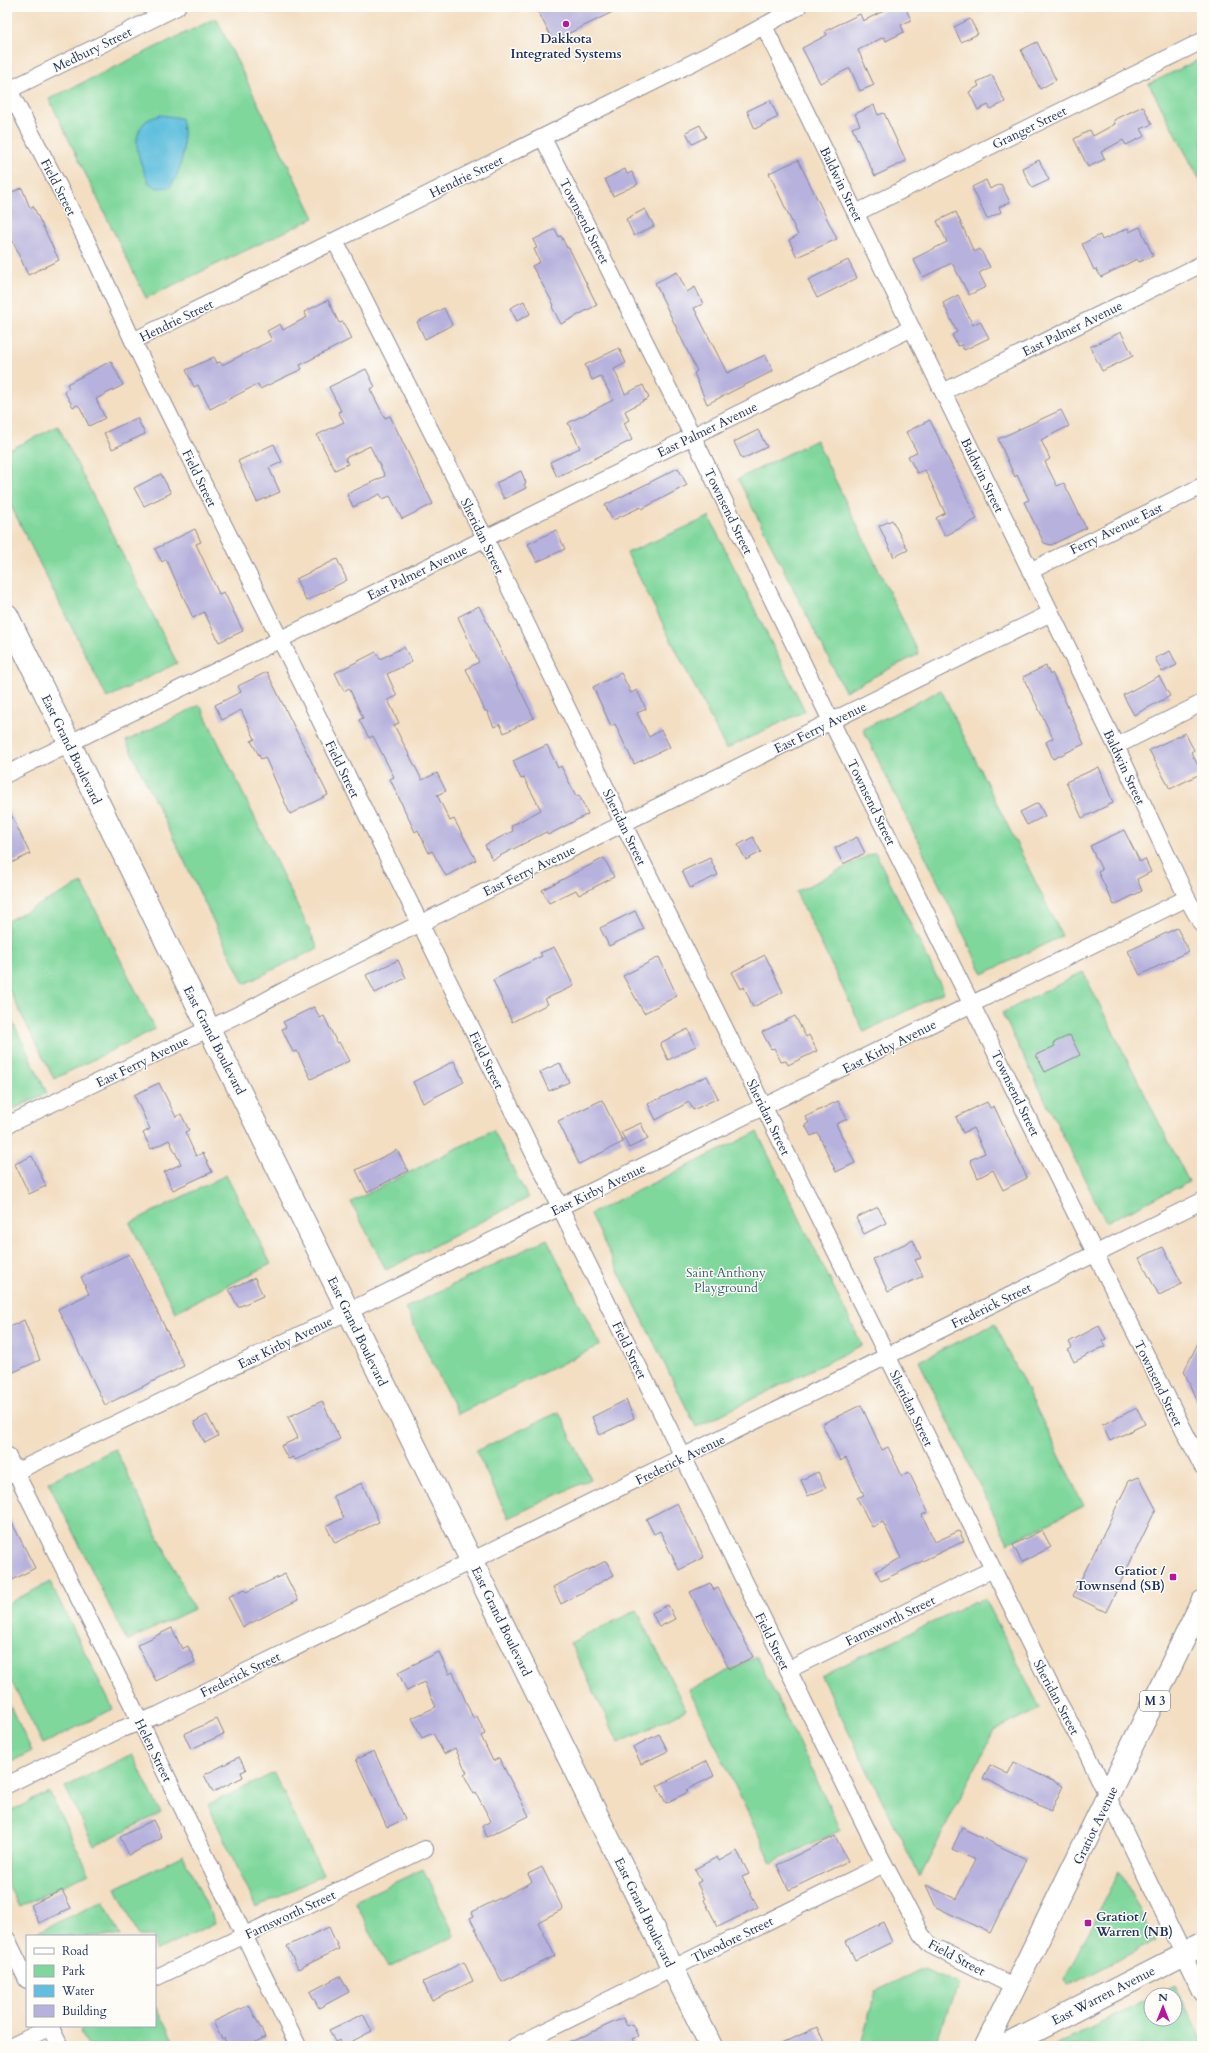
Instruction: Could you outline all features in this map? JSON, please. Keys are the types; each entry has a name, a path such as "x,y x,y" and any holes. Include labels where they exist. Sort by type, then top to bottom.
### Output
{"main road":[{"name":"East Grand Boulevard","path":"7,615 69,744 711,2046"},
{"name":"Gratiot Avenue","path":"986,2046 1202,1602"},
{"name":"East Warren Avenue","path":"1005,2046 1202,1945"}],"street":[{"name":"Medbury Street","path":"8,89 177,7"},
{"name":"Hendrie Street","path":"132,341 543,138 738,40 798,7"},
{"name":"Baldwin Street","path":"764,26 1116,746 1187,898 1202,924"},
{"name":"Granger Street","path":"856,213 1202,41"},
{"name":"Field Street","path":"8,89 87,241 132,341 884,1864 921,1934 930,1945 1015,1987"},
{"name":"Townsend Street","path":"543,138 693,436 831,721 1202,1466"},
{"name":"Sheridan Street","path":"335,241 485,538 623,824 992,1569 1085,1749 1107,1799 1202,1993"},
{"name":"East Palmer Avenue","path":"943,392 1202,264"},
{"name":"East Palmer Avenue","path":"7,774 912,328"},
{"name":"Ferry Avenue East","path":"1030,571 1202,486"},
{"name":"East Ferry Avenue","path":"7,1125 210,1028 1051,613"},
{"path":"1116,746 1202,703"},
{"name":"East Kirby Avenue","path":"11,1474 560,1208 1187,898"},
{"path":"1095,1253 1202,1200"},
{"name":"Frederick Street","path":"887,1356 1095,1253"},
{"name":"Frederick Avenue","path":"472,1560 887,1356"},
{"name":"Helen Street","path":"7,1455 11,1474 140,1721 298,2046"},
{"name":"Frederick Street","path":"7,1785 119,1730 158,1715 472,1560"},
{"name":"Farnsworth Street","path":"788,1670 992,1569"},
{"name":"Farnsworth Street","path":"156,1978 425,1849"},
{"name":"Theodore Street","path":"515,2046 884,1864"},
{"path":"7,1939 26,1978"},
{"path":"12,2046 49,2027"},
{"path":"51,2027 60,2046"}],"green space":[{"path":"216,18 314,218 146,298 49,99"},
{"path":"1202,58 1202,184 1149,84"},
{"path":"58,426 177,663 107,698 7,498 7,451"},
{"path":"816,440 919,654 845,691 738,479"},
{"path":"709,517 805,711 726,749 627,553"},
{"path":"941,690 1062,936 983,974 863,729"},
{"path":"200,705 318,948 244,984 126,741"},
{"path":"875,852 944,992 864,1032 796,892"},
{"path":"82,883 155,1029 54,1079 7,986 7,921"},
{"path":"1083,972 1189,1182 1106,1222 1002,1013"},
{"path":"7,1010 47,1093 7,1112"},
{"path":"493,1130 528,1198 386,1270 351,1202"},
{"name":"Saint Anthony Playground","path":"757,1132 862,1345 696,1427 590,1214"},
{"path":"226,1175 271,1264 175,1312 130,1223"},
{"path":"547,1239 600,1345 458,1414 405,1308"},
{"path":"995,1324 1084,1506 1008,1543 919,1361"},
{"path":"559,1412 591,1479 508,1518 476,1451"},
{"path":"115,1449 194,1609 127,1641 48,1482"},
{"path":"50,1582 113,1709 43,1744 7,1673 7,1604"},
{"path":"985,1598 1040,1708 994,1731 920,1877 821,1676 975,1601 976,1603"},
{"path":"637,1610 686,1710 619,1743 570,1643"},
{"path":"757,1657 841,1830 772,1863 689,1690"},
{"path":"7,1700 32,1751 7,1764"},
{"path":"132,1754 161,1813 94,1846 65,1787"},
{"path":"274,1773 323,1875 256,1907 208,1805"},
{"path":"49,1792 89,1873 19,1907 7,1882 7,1813"},
{"path":"183,1855 215,1923 156,1951 156,1935 139,1935 116,1888"},
{"path":"423,1869 455,1936 388,1968 355,1901"},
{"path":"1120,1871 1155,1941 1068,1986 1064,1980"},
{"path":"103,1901 120,1935 36,1935 35,1933"},
{"path":"923,1969 959,1984 934,2046 860,2046 876,1991"},
{"path":"1143,2001 1143,2027 1183,2027 1183,2001 1202,2040 1202,2046 1053,2046"},
{"path":"156,2006 176,2046 88,2046 80,2030 85,2027 156,2027"}],"water":[{"path":"160,115 181,118 183,127 183,154 175,180 170,187 157,188 149,183 140,160 137,143 138,135 146,121"}],"building":[{"name":"Dakkota Integrated Systems","path":"536,7 623,7 553,41"},
{"path":"892,7 905,7 911,20 901,25 904,32 886,41 884,37 858,50 874,85 860,91 850,68 820,83 802,48 827,35 825,31 860,14 863,21"},
{"path":"970,19 978,34 961,42 954,27"},
{"path":"1037,42 1056,80 1040,89 1021,50"},
{"path":"992,75 1005,102 991,109 988,105 978,110 969,92 979,86 977,82"},
{"path":"770,100 778,117 755,129 747,111"},
{"path":"874,105 878,115 884,113 906,161 875,176 852,128 860,125 855,114"},
{"path":"1143,106 1152,124 1141,129 1145,136 1126,145 1123,140 1101,152 1105,159 1088,167 1074,139 1090,130 1093,136 1115,124 1114,120"},
{"path":"700,125 706,137 692,144 686,132"},
{"path":"798,160 837,239 797,257 789,240 798,235 769,173"},
{"path":"1039,160 1049,180 1032,188 1022,168"},
{"path":"625,169 627,174 632,172 638,184 613,196 605,179"},
{"path":"986,180 990,189 1001,184 1010,202 999,207 1001,212 987,219 972,187"},
{"path":"22,188 30,208 33,206 59,260 28,275 7,228 7,194"},
{"path":"645,209 654,226 634,236 626,219"},
{"path":"956,212 974,252 980,249 990,267 979,273 986,287 969,295 952,263 923,277 913,259 947,242 937,221"},
{"path":"1140,227 1153,256 1139,262 1137,259 1101,277 1096,269 1094,270 1082,244 1100,235 1102,240 1128,228 1129,232"},
{"path":"555,229 559,237 561,236 567,248 569,248 597,305 561,324 552,307 554,305 532,266 540,262 534,249 537,248 533,240"},
{"path":"848,260 857,278 817,298 808,280"},
{"path":"677,272 687,292 695,287 703,304 694,308 727,373 765,355 773,371 707,404 694,373 697,371 655,283"},
{"path":"958,295 973,325 980,321 989,338 964,350 962,345 958,346 952,335 957,332 943,303"},
{"path":"328,300 339,323 343,322 351,339 300,365 302,369 260,389 258,384 210,409 198,385 194,387 186,370 214,357 217,363 220,362 222,365 272,340 267,331 280,324 283,330 307,317 304,312"},
{"path":"524,301 530,314 517,321 510,308"},
{"path":"444,308 452,325 425,339 417,322"},
{"path":"1121,332 1133,356 1102,371 1090,347"},
{"path":"619,348 626,363 614,369 625,394 643,385 649,398 625,411 629,420 624,423 632,440 557,477 550,462 580,448 568,423 613,400 601,376 592,380 585,365"},
{"path":"111,361 123,385 96,399 105,418 89,426 80,407 77,405 73,407 64,391 69,388 67,384"},
{"path":"366,369 375,387 370,389 385,418 390,416 433,504 402,519 390,496 383,499 380,494 353,507 347,494 385,476 370,446 345,458 348,464 335,470 317,435 344,422 338,412 341,411 329,387"},
{"path":"1061,410 1069,426 1041,440 1050,459 1045,462 1057,486 1064,483 1086,528 1051,545 1044,543 1024,502 1029,500 1017,475 1015,477 998,439"},
{"path":"137,418 145,434 112,449 104,433"},
{"path":"930,420 977,519 945,536 936,518 945,513 936,493 925,470 917,473 908,456 917,452 906,432"},
{"path":"758,430 767,447 742,459 734,442"},
{"path":"274,444 282,462 269,468 280,492 257,502 238,461"},
{"path":"678,468 687,485 642,509 641,507 613,520 605,505"},
{"path":"521,471 526,483 524,484 526,488 504,499 496,483"},
{"path":"161,474 171,493 144,506 134,488"},
{"path":"892,520 908,550 894,557 879,526"},
{"path":"195,529 201,542 196,544 219,594 224,592 243,631 219,642 204,612 193,618 166,559 162,562 155,549"},
{"path":"556,530 565,549 537,562 528,544"},
{"path":"337,559 347,580 306,601 296,579"},
{"path":"479,606 534,718 504,733 500,724 494,727 466,669 479,662 458,617"},
{"path":"404,647 412,662 387,674 397,696 388,700 399,723 394,725 422,780 437,773 446,791 437,795 450,821 454,819 476,860 446,876 432,851 429,853 418,830 415,832 390,779 394,777 373,736 369,738 359,720 363,718 349,688 344,691 335,673 376,652 380,659"},
{"path":"1170,651 1177,665 1162,672 1155,658"},
{"path":"1046,666 1050,675 1052,673 1084,744 1053,759 1046,742 1053,738 1023,677"},
{"path":"267,672 328,795 290,814 265,757 261,759 251,741 255,739 241,710 222,720 215,705 241,692 238,686"},
{"path":"621,673 631,693 637,690 646,709 637,713 649,737 661,730 670,747 634,764 615,724 611,726 593,687"},
{"path":"1159,676 1170,696 1134,715 1123,695"},
{"path":"1185,733 1194,750 1191,752 1202,773 1170,789 1149,750"},
{"path":"547,745 558,768 561,766 576,796 579,795 588,814 548,835 546,832 492,860 485,845 513,831 511,826 541,810 524,778 521,779 513,761"},
{"path":"1099,767 1113,803 1082,818 1066,782"},
{"path":"1038,803 1045,816 1027,825 1020,812"},
{"path":"7,806 30,854 7,865"},
{"path":"1124,830 1140,862 1145,859 1151,872 1137,879 1142,891 1114,905 1098,872 1102,870 1090,846"},
{"path":"753,837 761,852 746,860 738,845"},
{"path":"857,837 865,853 843,864 835,848"},
{"path":"604,858 614,877 579,895 576,890 549,903 542,890"},
{"path":"710,858 718,875 690,888 682,871"},
{"path":"635,911 644,929 609,946 600,928"},
{"path":"1177,928 1189,951 1140,975 1128,951"},
{"path":"554,947 574,986 545,999 548,1004 512,1022 493,980 542,956 540,953"},
{"path":"765,955 783,992 753,1007 744,987 741,989 732,972"},
{"path":"659,957 677,996 644,1013 623,976"},
{"path":"398,960 406,978 375,993 366,975"},
{"path":"314,1007 320,1018 324,1016 337,1043 339,1042 349,1061 311,1079 297,1051 293,1052 282,1029 286,1027 283,1022"},
{"path":"795,1016 806,1037 809,1035 817,1051 788,1065 786,1061 781,1062 774,1048 771,1049 762,1032"},
{"path":"688,1029 696,1046 668,1060 660,1043"},
{"path":"1070,1035 1080,1055 1045,1072 1036,1055 1055,1046 1053,1043"},
{"path":"454,1061 464,1082 423,1103 413,1082"},
{"path":"560,1063 569,1082 549,1091 540,1072"},
{"path":"707,1076 718,1098 693,1110 689,1102 656,1120 648,1104"},
{"path":"159,1083 176,1117 181,1114 189,1130 185,1132 196,1156 203,1153 212,1172 173,1190 164,1172 181,1164 169,1140 151,1149 143,1133 150,1129 134,1095"},
{"path":"602,1100 623,1142 579,1164 558,1121"},
{"path":"838,1101 847,1119 836,1124 855,1163 836,1172 818,1133 811,1136 805,1125 809,1123 805,1117"},
{"path":"987,1102 990,1108 994,1106 1027,1178 1003,1190 993,1170 978,1178 970,1160 985,1153 973,1128 963,1133 956,1117"},
{"path":"641,1123 648,1139 629,1148 621,1132"},
{"path":"397,1150 408,1171 367,1192 356,1170"},
{"path":"32,1156 46,1186 29,1194 15,1164"},
{"path":"878,1207 886,1223 864,1234 856,1218"},
{"path":"913,1240 921,1258 915,1260 923,1276 888,1292 873,1259"},
{"path":"1163,1247 1182,1284 1159,1295 1139,1258"},
{"path":"129,1254 184,1366 105,1405 58,1309 89,1294 81,1277"},
{"path":"255,1278 263,1296 238,1307 229,1289"},
{"path":"24,1320 40,1360 7,1375 7,1328"},
{"path":"1099,1326 1106,1339 1102,1341 1105,1346 1074,1362 1068,1350 1072,1348 1069,1342"},
{"path":"1202,1335 1202,1414 1184,1371"},
{"path":"626,1400 634,1418 600,1435 592,1417"},
{"path":"322,1401 340,1439 295,1460 293,1457 288,1459 281,1446 298,1438 288,1417"},
{"path":"861,1405 882,1450 888,1447 902,1476 909,1472 928,1512 922,1515 935,1542 959,1531 964,1541 881,1581 876,1571 901,1558 883,1522 872,1527 857,1498 864,1495 846,1458 840,1461 822,1424"},
{"path":"1137,1408 1145,1424 1110,1441 1102,1425"},
{"path":"207,1415 218,1436 205,1443 194,1422"},
{"path":"818,1472 826,1488 808,1496 801,1480"},
{"path":"1139,1477 1156,1509 1106,1612 1073,1596 1129,1481"},
{"path":"362,1483 379,1522 335,1543 326,1526 344,1518 333,1496"},
{"path":"677,1503 704,1557 679,1570 660,1531 654,1534 646,1519"},
{"path":"7,1513 35,1568 7,1583"},
{"path":"1042,1530 1051,1547 1022,1562 1013,1545"},
{"path":"606,1561 614,1575 561,1604 553,1587"},
{"path":"285,1574 298,1600 243,1627 228,1597 245,1589 246,1592"},
{"path":"710,1583 714,1590 718,1588 753,1657 729,1669 690,1592"},
{"path":"668,1605 675,1619 659,1627 652,1613"},
{"path":"172,1628 182,1649 188,1646 195,1662 156,1681 137,1645"},
{"path":"439,1652 449,1674 453,1672 473,1718 477,1716 485,1734 481,1736 493,1761 499,1758 529,1816 487,1837 482,1826 491,1821 476,1793 474,1794 464,1775 467,1773 455,1748 444,1754 433,1733 422,1738 412,1718 436,1707 424,1682 407,1691 398,1672"},
{"path":"217,1719 224,1734 191,1749 184,1734"},
{"path":"659,1734 668,1751 641,1764 633,1747"},
{"path":"374,1751 405,1819 387,1827 356,1759"},
{"path":"239,1757 246,1770 241,1772 243,1777 213,1792 204,1775"},
{"path":"707,1761 714,1776 686,1790 688,1792 666,1803 657,1786"},
{"path":"1014,1762 1063,1786 1051,1811 983,1778 990,1765 1008,1774"},
{"path":"153,1820 162,1838 129,1855 120,1837"},
{"path":"962,1828 1026,1859 990,1933 936,1907 926,1885 956,1899 975,1860 952,1849"},
{"path":"835,1836 848,1861 789,1890 777,1865"},
{"path":"737,1851 749,1874 742,1877 758,1907 718,1927 697,1883 701,1881 695,1869 717,1857 719,1861"},
{"path":"542,1867 563,1909 538,1922 555,1956 502,1982 470,1918 474,1916 472,1912 532,1882 528,1874"},
{"path":"62,1890 71,1908 39,1923 31,1905"},
{"path":"883,1922 892,1942 855,1960 846,1941"},
{"path":"329,1927 339,1949 298,1969 287,1946"},
{"path":"464,1962 473,1981 432,2001 423,1982"},
{"path":"340,1976 349,1992 319,2008 310,1992"},
{"path":"249,2005 265,2037 248,2046 227,2046 224,2038 222,2039 213,2022"},
{"path":"363,2014 372,2031 343,2046 340,2040 335,2042 329,2030"},
{"path":"623,2018 627,2026 632,2024 638,2036 632,2039 636,2046 562,2046"},
{"path":"817,2027 824,2042 815,2046 777,2046"}],"place":[{"name":"Dakkota Integrated Systems","path":"566,24"},
{"name":"Gratiot / Townsend (SB)","path":"1173,1577"},
{"name":"Gratiot / Warren (NB)","path":"1088,1923"}]}
